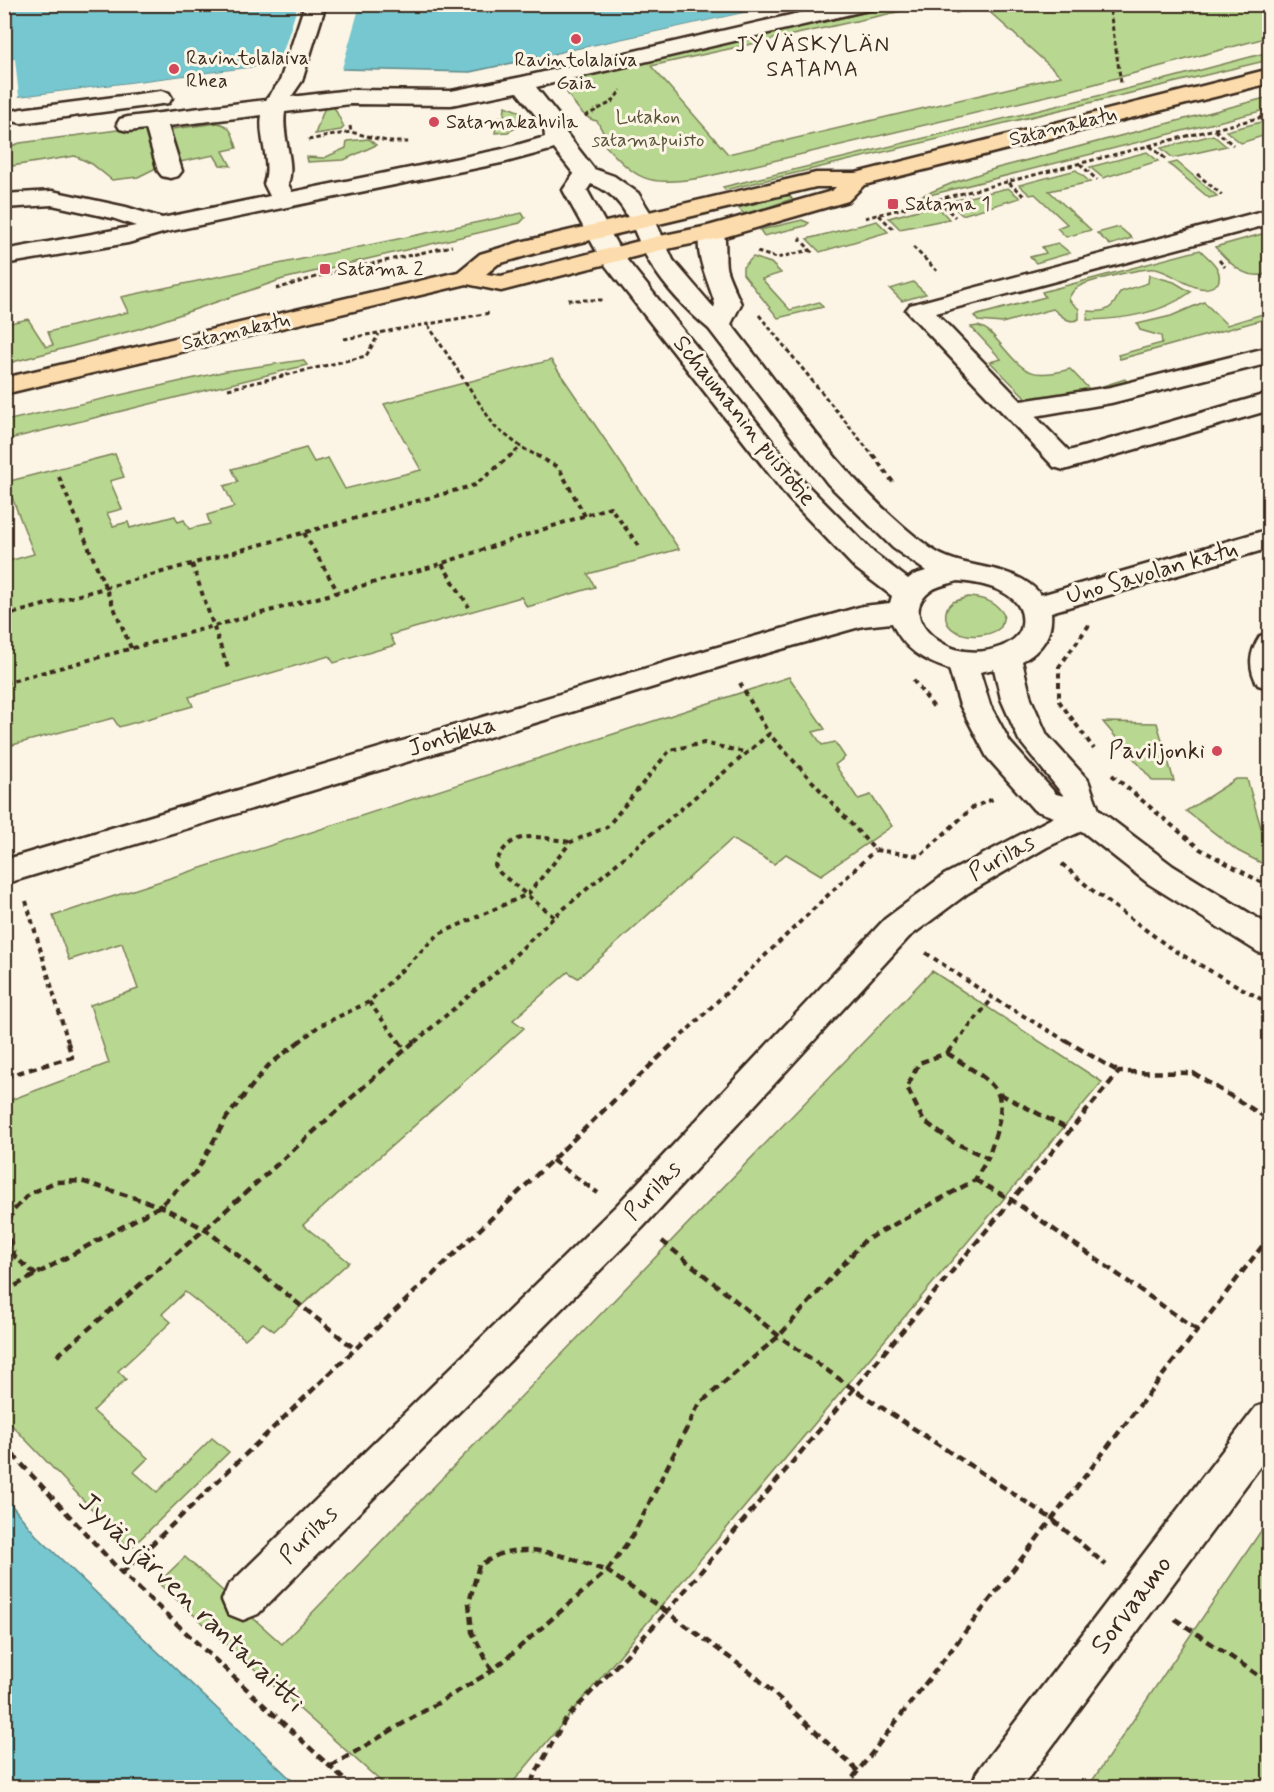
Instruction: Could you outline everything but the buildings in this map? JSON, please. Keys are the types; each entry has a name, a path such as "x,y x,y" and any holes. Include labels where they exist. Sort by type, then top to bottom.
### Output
{"main road":[{"name":"Satamakatu","path":"467,277 489,259 528,248 816,180 856,180 1269,76"},
{"name":"Satamakatu","path":"4,386 467,277 501,284 655,244 712,233 840,196 856,180"}],"street":[{"path":"271,94 291,81 316,4"},
{"path":"128,123 155,120 271,94 451,98 522,84 868,4"},
{"path":"522,84 555,126 555,134 586,174"},
{"path":"21,116 185,94"},
{"path":"271,94 271,128 280,173 276,184 284,200"},
{"path":"155,120 170,171"},
{"path":"4,256 128,236 161,226 506,155 560,140"},
{"path":"16,174 12,200 52,198 83,204 161,226"},
{"name":"Schaumanin puistotie","path":"905,603 798,492 611,256 575,190 586,174 606,181 630,198 662,262 701,310 718,324 838,478 903,543 931,563 958,572"},
{"path":"1269,216 920,310 1064,461 1269,400"},
{"name":"Schaumanin puistotie","path":"712,233 714,270 722,284 728,304 718,324"},
{"path":"1014,410 1071,404 1137,391 1269,355"},
{"name":"Uno Savolan katu","path":"1033,607 1269,538"},
{"path":"958,572 981,574 1006,582 1027,598 1033,607 1037,625 1031,639 1024,647 1006,657 985,662 962,661 933,652 920,644 904,624 905,603 917,585 930,578 958,572"},
{"name":"Jontikka","path":"11,870 905,603"},
{"path":"1269,643 1265,649 1265,655 1269,678"},
{"path":"1006,657 1016,699 1034,740 1077,788 1085,816"},
{"path":"962,661 975,705 998,749 1045,802 1085,816 1161,875 1269,943"},
{"name":"Purilas","path":"243,1600 630,1216 897,928 956,884 1036,839 1085,816"},
{"name":"Sorvaamo","path":"993,1788 1141,1594 1269,1420"}],"path":[{"path":"955,12 1005,4"},
{"path":"1109,4 1121,83"},
{"path":"350,97 347,109 351,132"},
{"path":"856,220 1269,115"},
{"path":"1215,129 1233,145"},
{"path":"276,145 351,132 390,142 420,142"},
{"path":"1150,146 1166,159"},
{"path":"1079,164 1097,180"},
{"path":"1197,174 1222,195"},
{"path":"1009,182 1025,197"},
{"path":"938,200 956,217"},
{"path":"879,215 894,230"},
{"path":"805,233 796,235 814,254"},
{"path":"913,247 937,271"},
{"path":"750,250 777,258 810,250"},
{"path":"565,300 606,300 639,292"},
{"path":"755,310 847,421 897,487"},
{"path":"344,339 496,312"},
{"path":"428,325 495,427 521,447 559,468 585,516"},
{"path":"228,389 366,356 379,334"},
{"path":"4,616 475,485 521,447"},
{"path":"59,477 131,648"},
{"path":"4,683 442,564 610,507 639,546"},
{"path":"304,533 338,592"},
{"path":"192,564 230,671"},
{"path":"442,564 469,607"},
{"path":"1080,595 1093,619 1059,667 1059,701 1100,757"},
{"path":"725,655 769,734 875,850 920,856 972,808 997,797"},
{"path":"57,1356 506,964 554,917 769,734"},
{"path":"4,1292 159,1206 196,1171 227,1117 268,1066 319,1026 369,1002 439,934 528,894 571,842 607,827 670,750 704,743 748,753"},
{"path":"1106,767 1113,776 1200,849 1269,887"},
{"path":"554,917 500,873 495,865 499,851 509,842 526,836 571,842"},
{"path":"122,1574 875,850"},
{"path":"4,1077 72,1056 11,870"},
{"path":"921,949 993,998 1119,1072 1193,1073 1269,1120"},
{"path":"988,1158 951,1141 923,1120 907,1087 919,1063 947,1053 993,998"},
{"path":"369,1002 405,1050"},
{"path":"947,1053 987,1079 1000,1094 1070,1130"},
{"path":"531,1788 533,1778 566,1720 667,1611 787,1471 852,1388 1119,1072"},
{"path":"331,1766 492,1671 608,1571 633,1535 699,1404 779,1336 864,1241 975,1180 988,1158 1001,1119 1000,1094"},
{"path":"552,1160 630,1216 779,1336 852,1388 1052,1519"},
{"path":"975,1180 1012,1200 1197,1330"},
{"path":"36,1275 15,1257 6,1230 13,1211 29,1194 55,1182 81,1181 159,1206 205,1229 355,1349"},
{"path":"845,1788 1269,1236"},
{"name":"Jyväsjärven rantaraitti","path":"4,1445 122,1574 353,1788"},
{"path":"492,1671 472,1632 469,1603 479,1565 500,1554 522,1550 546,1551 608,1571 667,1611 756,1676 858,1771"}],"green space":[{"name":"Lutakon satamapuisto","path":"900,5 929,5 651,66 728,154 1061,76 982,5 1269,5 1269,37 1072,90 701,178 668,181 645,178 625,165 601,141 605,136 597,121 581,112 561,84 561,80"},
{"path":"1269,52 1269,60 725,190 723,187 1167,79"},
{"path":"1269,97 1269,109 914,199 997,168"},
{"path":"505,106 521,112 525,118 523,124 508,132 495,133 497,117 504,117"},
{"path":"325,107 334,107 344,127 341,130 315,134"},
{"path":"1269,120 1269,134 1241,143 1226,131"},
{"path":"218,123 229,129 237,148 223,151 231,166 220,165 214,155 160,166 138,177 112,180 92,164 75,156 5,167 5,148 20,143 140,127 150,132"},
{"path":"1213,135 1226,146 1173,158 1161,148"},
{"path":"369,139 376,145 344,160 308,162 307,157 324,158 346,148 347,141"},
{"path":"1147,152 1158,161 1103,178 1090,167"},
{"path":"1177,162 1217,196 1209,198 1169,164"},
{"path":"1076,170 1090,182 1049,191 1091,230 1066,237 1057,228 1067,224 1035,194 1030,195 1019,185"},
{"path":"1008,188 1020,198 962,215 948,202"},
{"path":"790,196 792,199 745,215 738,208"},
{"path":"936,205 949,219 900,229 889,218"},
{"path":"522,213 525,218 520,223 283,279 138,329 5,364 5,324 28,319 46,347 53,345 48,332 128,312 121,297"},
{"path":"802,220 809,223 764,236 760,230"},
{"path":"877,221 888,232 820,252 807,239"},
{"path":"1119,227 1132,238 1110,245 1097,233"},
{"path":"1269,232 1268,274 1244,273 1232,265 1215,247"},
{"path":"1058,243 1070,253 1036,263 1030,257 1046,253 1042,247"},
{"path":"1200,250 1215,265 1219,273 1218,283 1210,287 1195,287 1163,271 1149,269 1104,278 1077,288 1069,298 1079,309 1079,319 1075,321 1065,318 1053,309 1002,323 978,321 974,316 1045,297 1042,292"},
{"path":"753,257 771,263 781,273 762,279 790,310 819,302 823,307 778,318 743,274 743,267"},
{"path":"1149,275 1174,282 1191,292 1167,306 1142,314 1087,320 1088,311 1108,309 1120,292 1148,283"},
{"path":"913,282 926,294 902,301 890,289"},
{"path":"1204,302 1227,325 1269,312 1269,318 1120,359 1118,355 1162,343 1161,336 1140,330 1137,324 1171,316"},
{"path":"978,326 989,331 1013,359 1027,370 1045,374 1070,369 1090,390 1029,401 990,362 1001,359 971,327"},
{"path":"303,360 307,365 5,440 5,421 226,371"},
{"path":"551,360 679,549 588,574 595,587 527,607 521,597 390,635 395,645 334,663 329,656 189,697 193,706 119,727 113,718 5,747 5,562 34,554 6,482 115,454 124,477 110,481 122,509 107,513 113,526 128,522 130,528 175,516 178,522 184,520 189,529 210,524 207,515 234,507 224,486 238,482 232,469 306,448 314,462 328,458 345,489 421,470 384,404"},
{"path":"1125,379 1128,383 1091,390"},
{"path":"968,597 984,599 997,606 1004,615 1001,627 984,635 974,635 955,631 949,626 946,618 947,608 953,602"},
{"path":"789,677 825,729 813,732 822,745 835,742 845,757 835,765 858,799 871,795 892,826 821,875 786,854 774,864 732,839 578,978 568,972 513,1020 524,1028 303,1225 349,1262 274,1331 263,1323 245,1339 185,1292 162,1314 171,1322 118,1371 126,1379 93,1411 148,1458 134,1472 157,1492 212,1438 229,1452 130,1549 5,1418 5,1102 109,1063 90,1005 138,989 122,943 69,960 53,916"},
{"path":"1103,722 1157,723 1174,781 1153,781"},
{"path":"1236,779 1247,779 1269,855 1269,867 1238,851 1186,811"},
{"path":"932,971 1102,1082 509,1787 387,1787 158,1583 185,1557 282,1644"},
{"path":"1269,1519 1269,1787 1088,1787"}],"water":[{"path":"4,5 782,5 470,72 342,69 279,64 19,97 5,123"},
{"path":"4,1496 36,1535 299,1787 5,1787"}],"pier":[{"path":"785,4 783,7 557,57 555,54"},
{"path":"298,5 360,5 341,72 279,67 22,99 25,122 22,124 22,121 4,123 5,61 15,59 19,97 279,64"}],"place":[{"name":"Ravintolalaiva Gaia","path":"576,39"},
{"name":"Ravintolalaiva Rhea","path":"174,69"},
{"name":"Satamakahvila","path":"434,122"},
{"name":"Satama 1","path":"893,204"},
{"name":"Satama 2","path":"325,269"},
{"name":"Paviljonki","path":"1217,751"}],"district":[{"name":"JYVÄSKYLÄN SATAMA","path":"813,58"}]}
